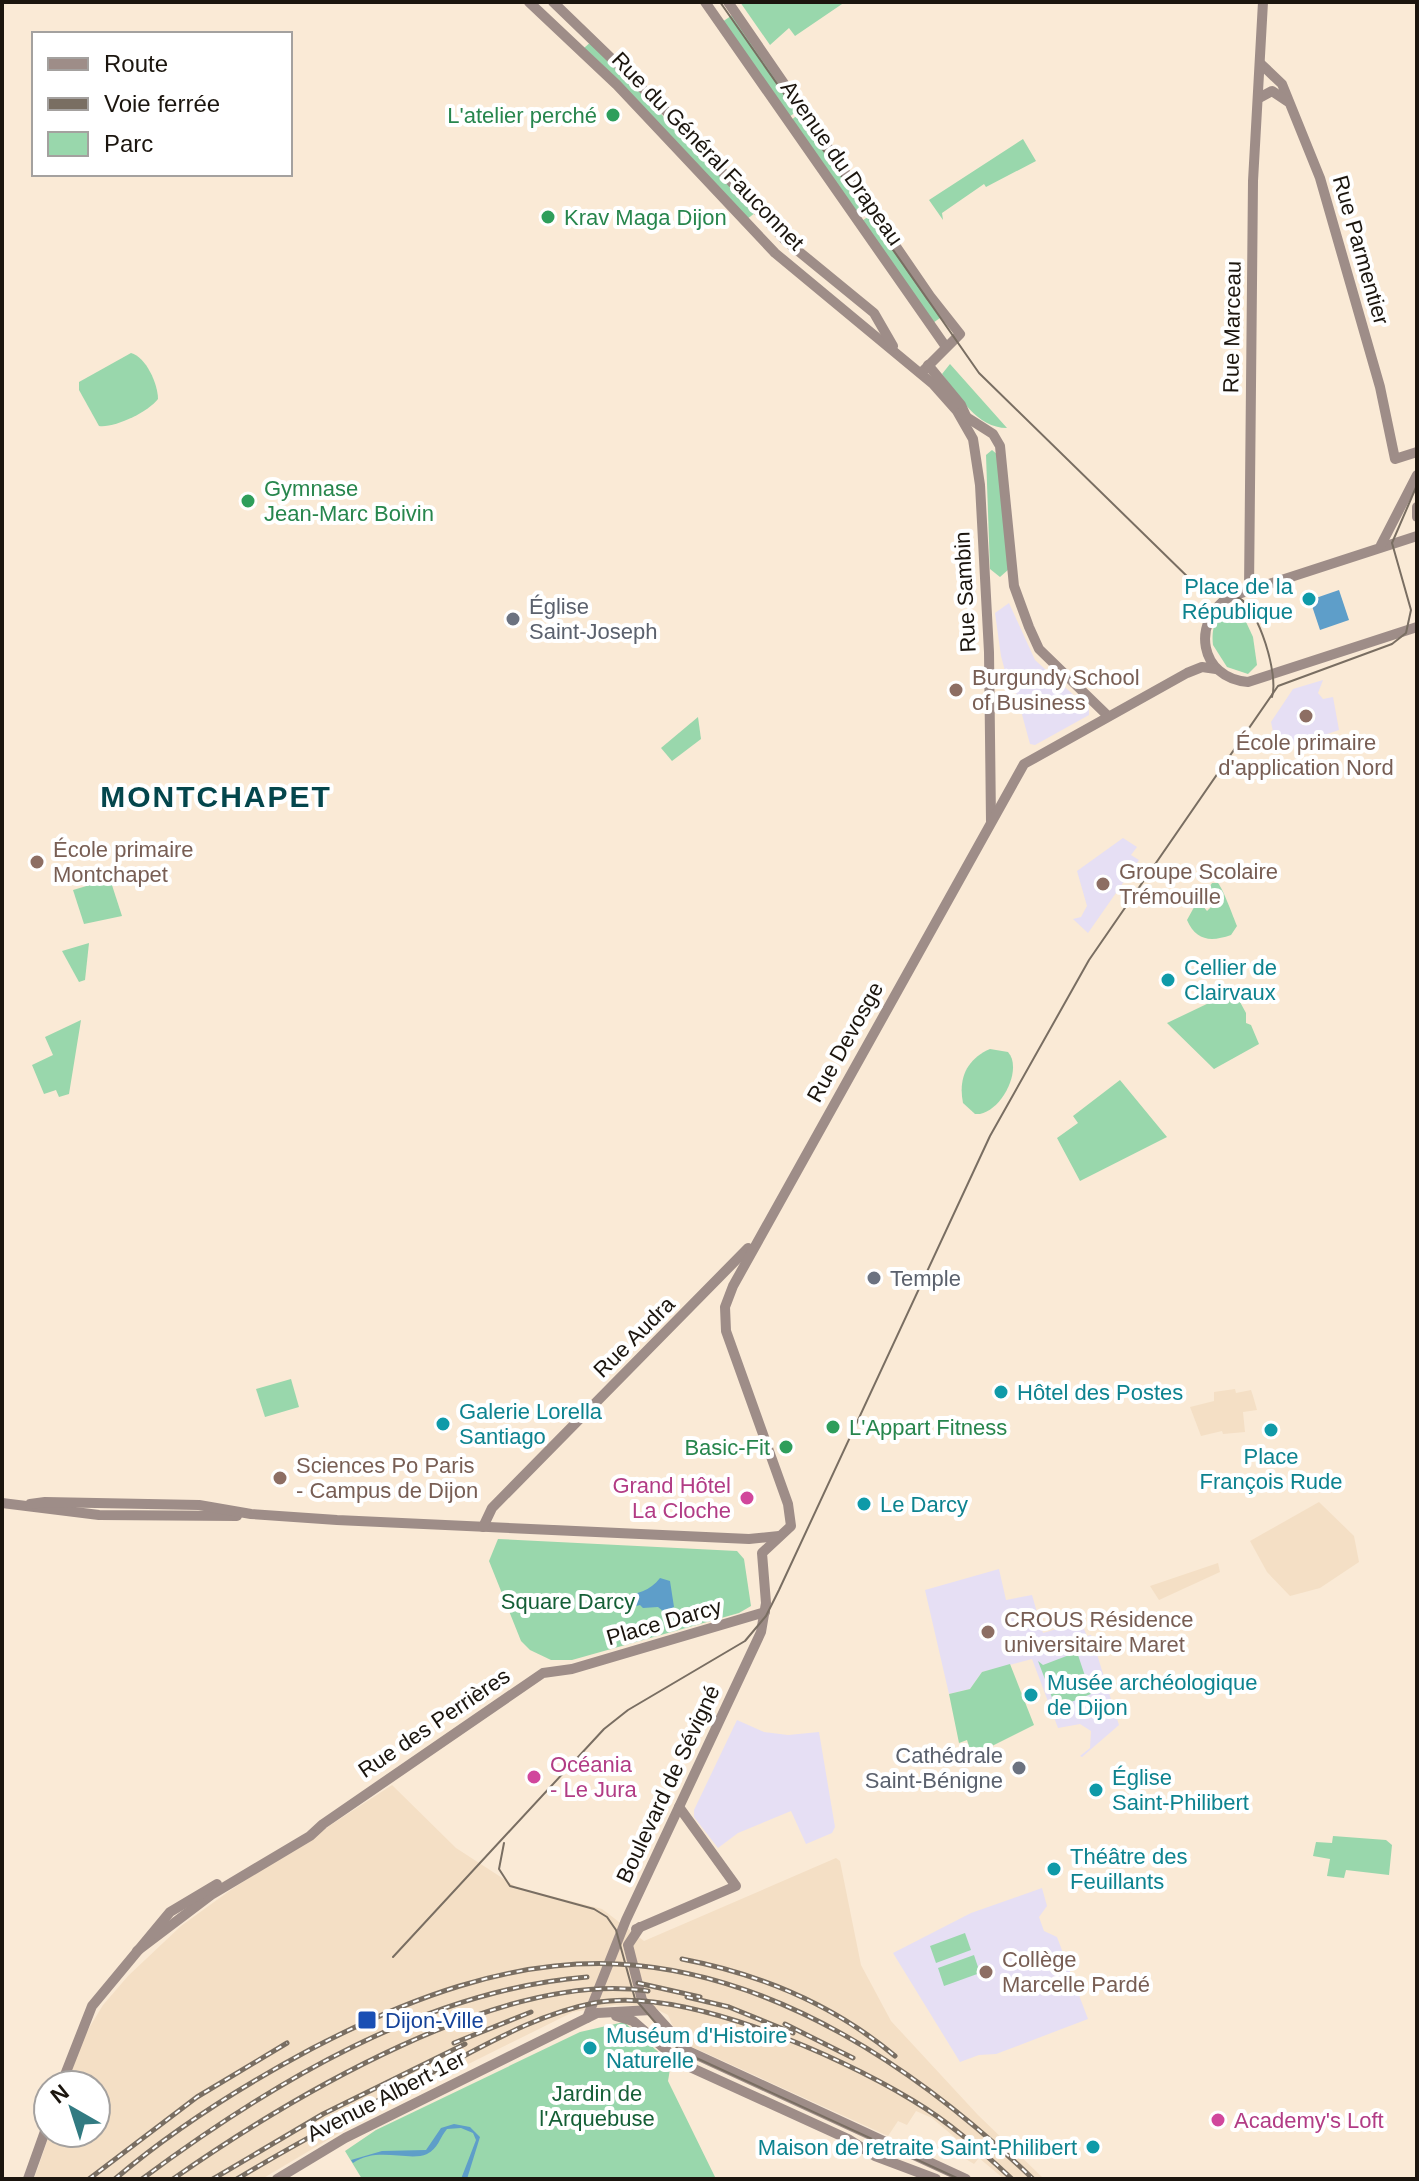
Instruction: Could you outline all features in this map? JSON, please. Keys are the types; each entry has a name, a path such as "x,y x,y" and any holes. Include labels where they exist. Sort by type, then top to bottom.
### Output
{"main road":[{"name":"Rue du Général Fauconnet","path":"529,2 637,105 775,253 898,355 924,369 961,405 961,414"},
{"name":"Rue du Général Fauconnet","path":"553,2 668,113 786,241 874,313 898,355"},
{"name":"Avenue du Drapeau","path":"705,2 946,347 960,334 927,291 728,2"},
{"name":"Rue Marceau","path":"1249,590 1253,181 1263,2"},
{"name":"Rue Parmentier","path":"1261,64 1282,84 1320,178 1380,387 1395,459 1417,452"},
{"path":"1259,98 1266,91 1275,92 1290,107"},
{"path":"924,369 946,347"},
{"path":"961,414 987,431 1000,446 1014,586 1039,649 1108,716"},
{"name":"Rue Sambin","path":"961,414 973,439 980,485 989,652 991,823"},
{"path":"973,439 987,431"},
{"path":"1381,545 1417,475"},
{"path":"1417,507 1417,517"},
{"path":"1187,673 1204,646 1206,622 1214,609 1229,597 1381,545 1417,536"},
{"path":"1187,673 1202,667 1216,669 1238,681 1259,681 1417,627"},
{"path":"1204,646 1216,669"},
{"name":"Rue Devosge","path":"725,1307 758,1238 1024,764 1187,673"},
{"name":"Rue Audra","path":"483,1527 492,1508 758,1238"},
{"path":"705,1294 718,1295 725,1307 726,1331 791,1522 760,1559"},
{"path":"2,1503 86,1502 483,1527 749,1539 781,1536"},
{"path":"30,1504 99,1515 228,1517 251,1514"},
{"path":"99,1515 110,1509 218,1509"},
{"path":"749,1539 760,1559 765,1612"},
{"name":"Boulevard de Sévigné","path":"587,2018 679,1807 761,1632 765,1612"},
{"name":"Place Darcy","path":"572,1669 765,1612"},
{"name":"Rue des Perrières","path":"67,2069 92,2006 137,1951 211,1895 310,1836 535,1677 552,1670 572,1669"},
{"path":"679,1807 736,1886 640,1927 630,1938 628,1950 639,1993 651,2010 688,2051 966,2179"},
{"name":"Boulevard de Sévigné","path":"614,1954 625,1938 640,1927"},
{"name":"Avenue Albert 1er","path":"277,2179 345,2138 587,2018 604,2011 651,2010"},
{"path":"587,2018 628,2018 681,2063 848,2139 875,2156 936,2179"},
{"path":"28,2179 39,2149"}],"shaded area":[{"path":"1009,603 1035,660 1089,709 1089,715 1035,745 1030,744 1014,685 1008,682 1001,656 995,613"},
{"name":"École primaire d'application Nord","path":"1323,680 1318,693 1323,699 1333,697 1339,730 1277,751 1271,722 1293,689"},
{"name":"Groupe Scolaire Trémouille","path":"1123,838 1137,847 1131,855 1139,860 1088,933 1073,919 1081,917 1087,906 1077,871"},
{"path":"1235,1389 1236,1393 1251,1390 1257,1410 1243,1412 1245,1432 1223,1434 1222,1431 1201,1436 1190,1407 1214,1401 1214,1392"},
{"path":"1319,1502 1354,1536 1359,1562 1320,1588 1290,1596 1267,1572 1250,1541"},
{"path":"1218,1563 1220,1572 1159,1600 1150,1586"},
{"path":"999,1569 1006,1600 1032,1595 1043,1633 1081,1622 1087,1636 1091,1635 1119,1725 1082,1757 1090,1748 1091,1731 1080,1724 1058,1728 1032,1659 982,1672 970,1689 949,1694 925,1590"},
{"path":"737,1720 764,1732 788,1735 819,1732 835,1827 832,1833 806,1844 791,1811 738,1833 718,1848 694,1817 694,1810"},
{"path":"392,1785 456,1848 516,1887 602,1909 644,1941 836,1858 840,1861 861,1965 891,2021 978,2115 1044,2179 1004,2179 979,2158 974,2164 961,2156 966,2147 932,2118 916,2111 907,2125 898,2121 888,2136 688,2045 674,2029 668,2015 650,2006 614,2005 573,2012 386,2105 262,2179 34,2179 44,2149 112,2149 112,2069 72,2069 83,2038 103,2005 128,1976 181,1926 232,1889"},
{"name":"Collège Marcelle Pardé","path":"1042,1888 1047,1906 1039,1917 1044,1931 1057,1937 1088,2019 996,2054 979,2055 960,2062 893,1953 971,1913"}],"green space":[{"path":"740,2 845,2 795,36 789,28 770,45"},
{"path":"734,14 800,109 789,117 722,22"},
{"path":"592,41 755,213 747,219 584,48"},
{"path":"802,112 870,209 859,217 791,120"},
{"path":"1023,139 1036,161 986,187 984,184 942,213 943,220 929,200"},
{"path":"873,213 944,315 933,323 862,221"},
{"path":"131,353 142,360 150,372 158,399 131,418 99,426 79,390 79,382"},
{"path":"950,364 1007,428 987,423 962,401 942,374"},
{"path":"992,450 998,455 1009,569 1000,577 990,569 986,455"},
{"path":"1233,608 1241,611 1253,637 1257,665 1248,674 1227,667 1213,645 1218,617"},
{"path":"698,717 701,739 672,761 661,748"},
{"path":"110,879 122,916 84,924 73,890"},
{"path":"1212,883 1220,886 1237,926 1231,935 1217,939 1200,936 1187,920 1198,900 1207,911 1213,905 1211,894 1221,896 1213,889 1203,897"},
{"path":"89,943 85,980 79,982 62,951"},
{"path":"1234,991 1246,1013 1246,1023 1251,1025 1259,1044 1214,1069 1167,1023"},
{"path":"81,1020 69,1094 59,1097 56,1090 44,1094 32,1065 53,1055 45,1037"},
{"path":"990,1049 1008,1052 1012,1060 1011,1080 993,1108 975,1114 963,1103 963,1078 975,1058"},
{"path":"1120,1080 1167,1137 1080,1181 1057,1138 1078,1123 1073,1116"},
{"path":"291,1379 299,1407 265,1417 256,1389"},
{"name":"Square Darcy","path":"498,1539 737,1551 744,1559 751,1606 739,1613 572,1660 551,1660 530,1650 521,1641 489,1561"},
{"path":"1077,1652 1091,1694 1056,1708 1038,1661 1043,1665"},
{"path":"1010,1664 1034,1725 972,1756 967,1740 959,1743 949,1694 970,1689 982,1672"},
{"path":"1333,1836 1386,1840 1392,1845 1389,1875 1346,1870 1344,1878 1327,1876 1330,1859 1313,1856 1316,1842 1332,1843"},
{"path":"965,1933 971,1950 936,1963 930,1946"},
{"path":"974,1955 980,1973 944,1986 938,1968"},
{"name":"Jardin de l'Arquebuse","path":"624,2022 671,2063 668,2081 716,2179 362,2179 345,2151 376,2130 580,2032"}],"water":[{"path":"1339,590 1349,620 1320,630 1310,600"},
{"path":"660,1578 670,1581 674,1607 664,1612 658,1607 643,1608 640,1605 622,1610 620,1597 643,1591"},
{"path":"454,2124 470,2127 480,2137 467,2179 461,2179 476,2140 473,2133 461,2128 447,2129 427,2154 372,2156 353,2163 351,2160 382,2151 426,2150 441,2128"}],"tram line":[{"path":"720,2 979,373 1196,585 1234,595 1254,615 1270,659 1272,697"},
{"path":"393,1957 604,1729 628,1710 745,1641 766,1616 990,1136 1089,960 1278,686 1392,644 1406,633 1411,610 1392,543 1417,485"},
{"path":"504,1843 499,1869 510,1886 594,1909 607,1917 616,1930 635,1999 679,2050 959,2179"}],"railway":[{"path":"682,1959 740,1973 795,1994 847,2021 895,2056"},
{"path":"115,2179 161,2142 234,2093 311,2049 383,2014 459,1986 537,1968 577,1964 617,1964 676,1971 733,1986 789,2007 843,2034 895,2066 944,2101 1033,2179"},
{"path":"142,2179 243,2109 352,2047 467,2001 527,1986 587,1977"},
{"path":"638,1983 700,1997"},
{"path":"173,2179 276,2112 336,2078 400,2046 465,2019 529,2000 591,1989 648,1991"},
{"path":"687,1997 729,2007 793,2033"},
{"path":"237,2179 337,2122 514,2030 573,2008 630,2000 713,2014 758,2028 843,2063 939,2118 1012,2179"},
{"path":"454,2043 531,2012"},
{"path":"785,2024 853,2058"},
{"path":"89,2179 197,2097 287,2043"},
{"path":"213,2179 323,2114 465,2044"}],"place":[{"name":"L'atelier perché","path":"613,115"},
{"name":"Krav Maga Dijon","path":"548,217"},
{"name":"Gymnase Jean-Marc Boivin","path":"248,501"},
{"name":"Place de la République","path":"1309,599"},
{"name":"Église Saint-Joseph","path":"513,619"},
{"name":"Burgundy School of Business","path":"956,690"},
{"name":"École primaire d'application Nord","path":"1306,716"},
{"name":"École primaire Montchapet","path":"37,862"},
{"name":"Groupe Scolaire Trémouille","path":"1103,884"},
{"name":"Cellier de Clairvaux","path":"1168,980"},
{"name":"Temple","path":"874,1278"},
{"name":"Hôtel des Postes","path":"1001,1392"},
{"name":"Galerie Lorella Santiago","path":"443,1424"},
{"name":"L'Appart Fitness","path":"833,1427"},
{"name":"Place François Rude","path":"1271,1430"},
{"name":"Basic-Fit","path":"786,1447"},
{"name":"Sciences Po Paris - Campus de Dijon","path":"280,1478"},
{"name":"Grand Hôtel La Cloche","path":"747,1498"},
{"name":"Le Darcy","path":"864,1504"},
{"name":"CROUS Résidence universitaire Maret","path":"988,1632"},
{"name":"Musée archéologique de Dijon","path":"1031,1695"},
{"name":"Cathédrale Saint-Bénigne","path":"1019,1768"},
{"name":"Océania - Le Jura","path":"534,1777"},
{"name":"Église Saint-Philibert","path":"1096,1790"},
{"name":"Théâtre des Feuillants","path":"1054,1869"},
{"name":"Collège Marcelle Pardé","path":"986,1972"},
{"name":"Dijon-Ville","path":"367,2020"},
{"name":"Muséum d'Histoire Naturelle","path":"590,2048"},
{"name":"Academy's Loft","path":"1218,2120"},
{"name":"Maison de retraite Saint-Philibert","path":"1093,2147"}],"district":[{"name":"MONTCHAPET","path":"216,796"}]}
